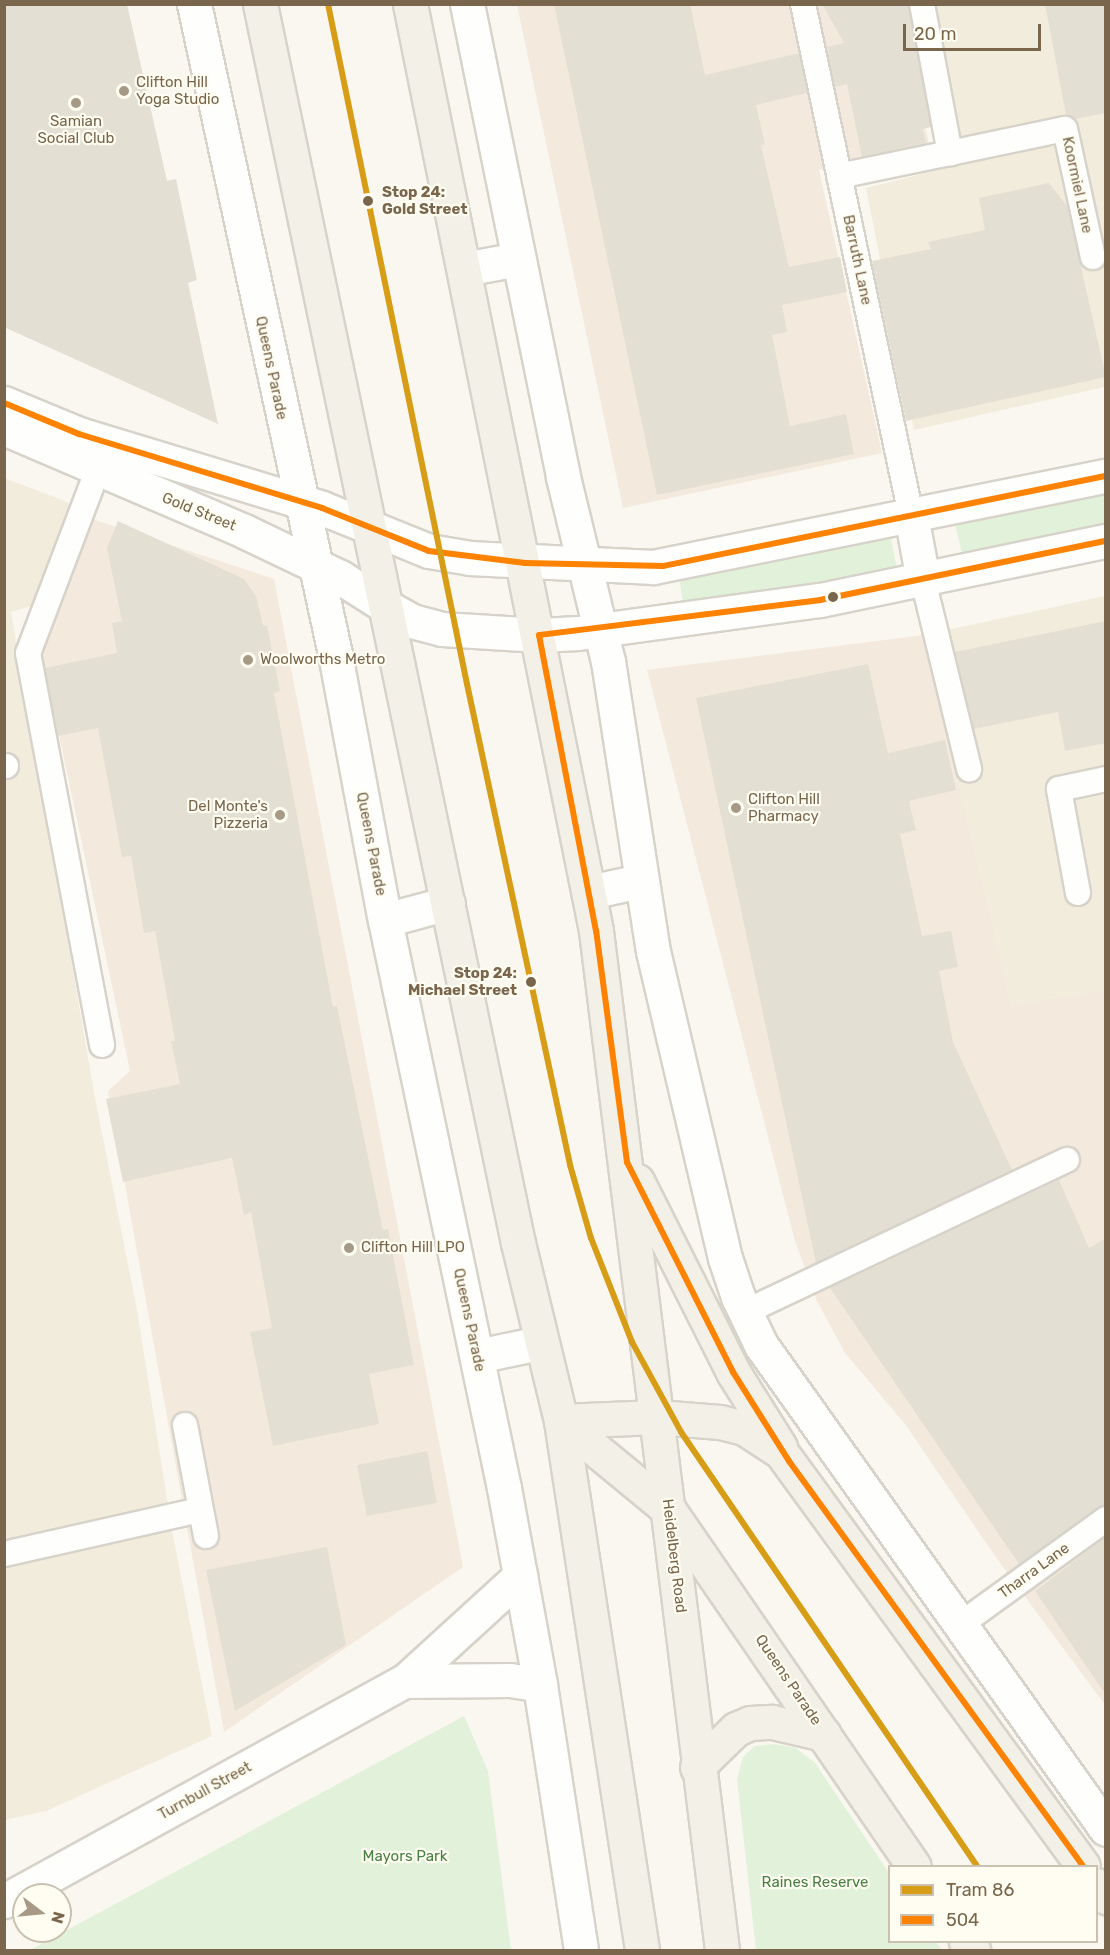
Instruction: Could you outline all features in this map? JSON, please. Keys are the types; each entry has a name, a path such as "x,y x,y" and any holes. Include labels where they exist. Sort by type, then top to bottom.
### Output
{"main road":[{"path":"260,4 372,528 518,1243 540,1343 561,1421 642,1950"},
{"path":"410,4 525,563 588,892 627,1162 733,1372 789,1461 927,1648 1082,1865"},
{"name":"Heidelberg Road","path":"627,1162 697,1767 722,1950"},
{"path":"561,1421 657,1417 733,1425 764,1438 789,1461"},
{"name":"Queens Parade","path":"561,1421 669,1510 913,1865"},
{"path":"697,1767 736,1729 750,1723 772,1722 824,1734"}],"street":[{"name":"Queens Parade","path":"194,4 315,565 385,920 477,1356 540,1685 581,1950"},
{"path":"467,4 518,259 583,564 600,630 653,951 725,1258 745,1312 761,1345 1106,1828"},
{"path":"464,269 518,259"},
{"path":"4,403 80,434 301,501 444,555 525,563 663,566 1106,476"},
{"name":"Gold Street","path":"4,428 315,565 412,621 442,629 539,635 600,630 820,600 1106,542"},
{"path":"911,515 923,580"},
{"path":"588,892 640,881"},
{"path":"385,920 448,903"},
{"path":"477,1356 540,1343"},
{"name":"Turnbull Street","path":"4,1901 405,1681 520,1576"},
{"path":"927,1648 962,1624"},
{"name":"Turnbull Street","path":"405,1681 510,1680 540,1685"}],"lane":[{"name":"Barruth Lane","path":"803,4 911,515"},
{"path":"839,176 950,153 922,4"},
{"name":"Koormiel Lane","path":"950,153 1065,129 1093,257"},
{"path":"98,469 28,652 102,1045"},
{"path":"923,580 969,770"},
{"path":"1078,893 1059,789 1106,779"},
{"path":"745,1312 1067,1160"},
{"path":"184,1425 207,1536"},
{"path":"4,1554 200,1510"},
{"name":"Tharra Lane","path":"962,1624 1106,1519"}],"shaded area":[{"path":"517,5 900,5 929,144 819,170 882,453 623,508"},
{"path":"911,5 1105,5 1105,387 914,430 866,188 950,167"},
{"path":"4,478 78,506 41,603 11,612 95,1098 137,1310 172,1530 212,1736 46,1811 5,1820"},
{"path":"86,517 274,579 463,1567 224,1732 108,1091 130,1071 39,640"},
{"path":"1105,596 1105,989 1012,1005 924,635"},
{"path":"924,635 1012,1005 1105,989 1105,1705 995,1556 905,1424 845,1353 817,1301 795,1241 647,670"}],"green space":[{"path":"1105,490 1105,529 963,558 954,520"},
{"path":"890,533 897,570 683,603 679,577"},
{"name":"Mayors Park","path":"464,1716 488,1771 511,1950 30,1950 43,1943 72,1943 72,1927"},
{"name":"Raines Reserve","path":"774,1744 796,1748 815,1763 888,1872 888,1943 937,1943 942,1950 756,1950 737,1779 743,1757 755,1746"}],"building":[{"path":"4,4 127,4 167,181 176,179 197,280 188,283 218,424 4,327"},
{"path":"554,4 690,4 705,75 799,53 807,93 756,105 765,144 761,145 789,267 840,257 847,292 782,305 787,332 772,335 790,426 846,414 854,454 657,495"},
{"path":"822,4 908,4 931,127 923,129 926,143 862,157 847,84 835,87 827,47 844,43"},
{"path":"1045,4 1106,4 1106,113 1075,119 1066,115"},
{"path":"1049,183 1067,206 1106,377 906,421 872,261 931,249 928,242 985,230 979,198"},
{"path":"118,521 244,579 256,596 263,626 267,625 280,691 274,693 333,1007 337,1006 383,1230 388,1229 414,1365 369,1374 379,1424 273,1446 250,1332 272,1328 251,1212 244,1215 232,1158 123,1182 106,1099 180,1084 171,1041 175,1041 155,931 144,933 131,856 122,857 98,728 58,736 45,668 117,653 112,623 122,621 107,548"},
{"path":"1106,621 1106,743 1065,751 1058,712 974,729 955,652"},
{"path":"868,664 888,753 945,740 956,790 909,801 916,830 900,834 922,936 951,931 958,967 939,971 953,1042 1012,1170 816,1263 696,698"},
{"path":"1059,1180 1089,1248 1106,1238 1106,1505 1019,1564 830,1288"},
{"path":"427,1451 437,1503 367,1516 357,1465"},
{"path":"1106,1537 1106,1695 1035,1591"},
{"path":"327,1547 346,1645 235,1711 206,1570"}],"tram line":[{"name":"86","path":"328,4 467,684 570,1165 591,1238 632,1342 681,1432 976,1865"}],"transit line":[{"name":"504","path":"4,403 79,434 322,508 429,551 525,563 663,566 1106,476"},
{"name":"504","path":"1082,1865 789,1461 733,1372 627,1162 596,931 539,635 820,600 1106,541"}],"place":[{"name":"Clifton Hill Yoga Studio","path":"124,91"},
{"name":"Samian Social Club","path":"76,103"},
{"name":"Stop 24: Gold Street","path":"368,201"},
{"name":"Woolworths Metro","path":"248,660"},
{"name":"Clifton Hill Pharmacy","path":"736,808"},
{"name":"Del Monte's Pizzeria","path":"280,815"},
{"name":"Stop 24: Michael Street","path":"531,982"},
{"name":"Clifton Hill LPO","path":"349,1248"}]}
